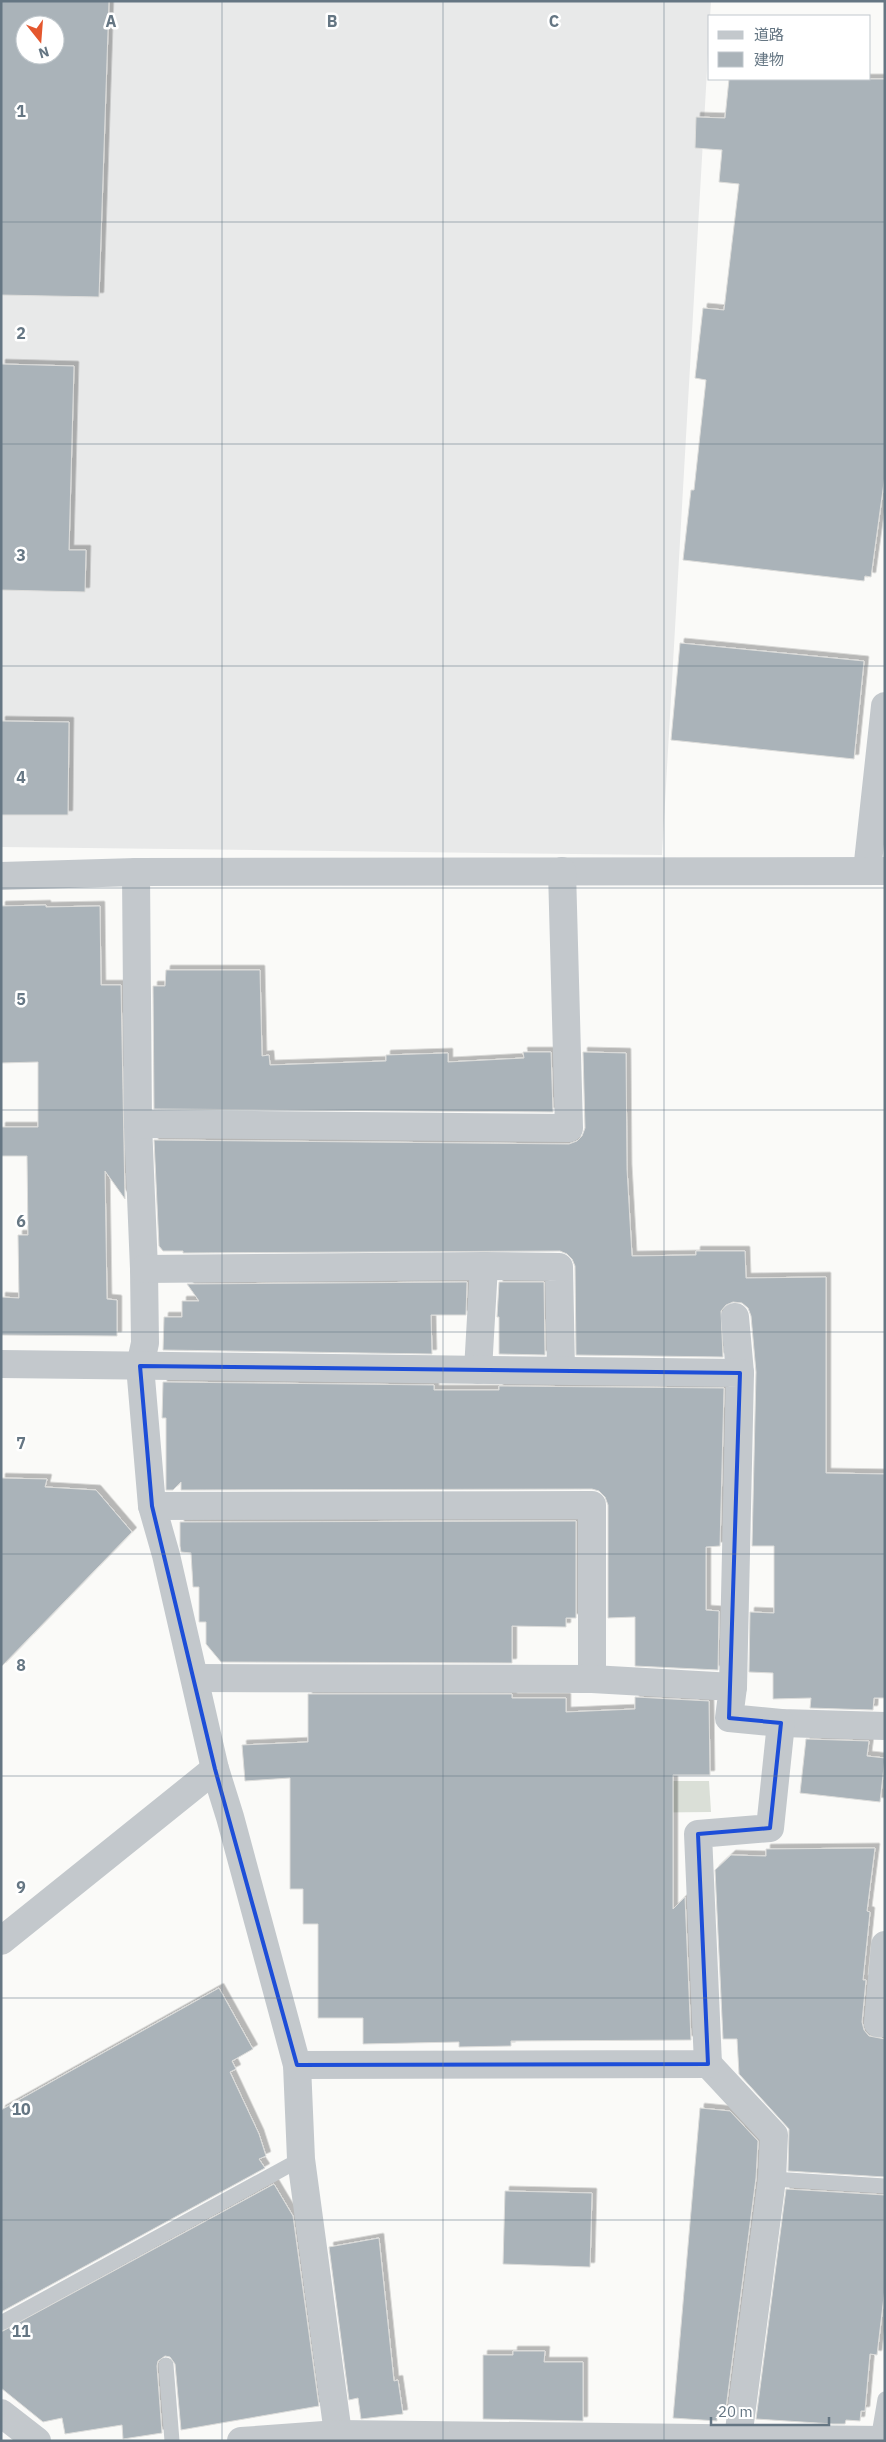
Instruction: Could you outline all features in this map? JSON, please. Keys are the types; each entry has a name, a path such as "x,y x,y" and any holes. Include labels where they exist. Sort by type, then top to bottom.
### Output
{"street":[{"path":"1,876 136,872 876,871 885,706"},
{"path":"138,1124 569,1128 569,1040 562,871"},
{"path":"136,872 138,1124 144,1269 144,1343 140,1366 152,1506 196,1678 215,1769 230,1817 297,2065 301,2158 339,2438"},
{"path":"478,1370 484,1266"},
{"path":"144,1269 559,1267 561,1370"},
{"path":"735,1317 740,1374 733,1687 729,1718 781,1723 885,1726"},
{"path":"1,1364 561,1370 740,1374"},
{"path":"152,1506 592,1505 592,1679"},
{"path":"196,1678 592,1679 733,1687"},
{"path":"738,2438 772,2179 774,2135 708,2064 698,1834 770,1828 781,1723"},
{"path":"1,1941 215,1769"},
{"path":"885,1945 878,2023 885,2023"},
{"path":"297,2065 708,2064"},
{"path":"1,2413 37,2441"},
{"path":"241,2441 339,2438 881,2440"}],"lane":[{"path":"1,2323 301,2158"},
{"path":"772,2179 885,2186"},
{"path":"166,2366 172,2441"},
{"path":"881,2440 885,2399"}],"highlighted area":[{"path":"140,1366 740,1373 729,1718 781,1723 770,1828 698,1834 708,2064 297,2065 215,1769 152,1506"}],"shaded area":[{"path":"1,1 711,1 710,15 708,15 708,53 662,855 1,847"},
{"path":"612,1781 709,1781 711,1812 613,1813"}],"building":[{"path":"1,1 109,1 99,297 1,295"},
{"path":"885,79 885,475 871,577 865,576 864,581 683,560 691,490 694,490 706,380 695,378 703,308 724,310 739,184 719,182 722,150 695,148 696,117 725,118 729,80"},
{"path":"1,364 74,366 69,550 86,550 85,592 1,590"},
{"path":"680,643 864,661 854,759 671,740"},
{"path":"1,721 69,722 68,815 1,815"},
{"path":"46,905 46,907 100,906 101,985 121,985 125,1199 105,1171 107,1299 117,1300 117,1336 1,1335 1,1297 19,1298 18,1235 28,1235 27,1156 1,1156 1,1127 38,1127 38,1062 1,1063 1,906"},
{"path":"166,970 260,970 262,1056 269,1055 270,1065 386,1061 386,1055 448,1053 448,1062 524,1058 523,1052 551,1052 553,1112 154,1109 153,986 165,986"},
{"path":"583,1052 626,1053 627,1169 632,1256 696,1255 696,1251 745,1251 746,1278 826,1277 826,1473 885,1474 885,1698 874,1698 873,1710 810,1708 811,1698 773,1699 773,1673 749,1672 750,1612 774,1613 774,1546 752,1546 756,1372 751,1316 748,1308 742,1303 733,1302 726,1305 721,1311 723,1357 576,1355 575,1266 567,1254 560,1251 183,1253 183,1251 163,1251 159,1246 154,1140 569,1144 577,1141 582,1136 585,1128"},
{"path":"467,1282 466,1315 431,1315 432,1354 163,1350 164,1317 182,1317 182,1301 199,1301 187,1284"},
{"path":"499,1282 544,1282 545,1355 499,1354 499,1317 497,1317"},
{"path":"163,1382 434,1385 434,1390 499,1390 499,1386 724,1388 720,1546 706,1547 706,1610 719,1611 718,1670 635,1666 635,1617 608,1618 608,1505 605,1497 599,1491 592,1489 181,1490 181,1482 173,1490 166,1490 166,1418 162,1418"},
{"path":"1,1478 47,1479 45,1487 96,1490 132,1532 1,1667"},
{"path":"576,1521 576,1618 566,1618 566,1627 512,1626 512,1663 221,1662 206,1644 206,1622 199,1622 199,1587 193,1587 191,1553 181,1552 180,1546 180,1522"},
{"path":"308,1694 512,1694 512,1698 566,1698 566,1712 635,1709 635,1697 709,1701 710,1775 673,1775 673,1909 685,1897 691,2040 511,2041 511,2046 459,2047 459,2042 363,2044 363,2018 318,2018 318,1924 303,1924 303,1889 290,1889 290,1778 245,1781 242,1745 308,1742"},
{"path":"806,1739 869,1741 867,1756 885,1758 880,1802 800,1793"},
{"path":"875,1848 867,1911 870,1912 863,1980 866,1980 862,2022 864,2030 869,2036 885,2039 885,2177 788,2171 789,2129 739,2074 737,2039 723,2039 715,1870 731,1855 766,1856 766,1849"},
{"path":"219,1988 253,2049 232,2061 236,2069 230,2072 259,2134 266,2156 259,2159 265,2168 1,2312 1,2110"},
{"path":"700,2108 730,2111 758,2141 756,2178 725,2416 717,2415 717,2421 673,2418"},
{"path":"274,2184 293,2216 319,2406 181,2430 175,2364 170,2357 165,2356 158,2361 157,2366 162,2433 123,2439 122,2425 65,2434 62,2418 43,2422 1,2388 1,2332"},
{"path":"786,2189 885,2195 885,2288 877,2355 870,2354 865,2411 861,2411 860,2421 846,2420 845,2424 833,2424 756,2419"},
{"path":"505,2191 592,2193 590,2267 503,2264"},
{"path":"379,2238 394,2381 398,2380 403,2414 361,2419 358,2398 349,2400 329,2247"},
{"path":"513,2351 545,2351 544,2362 583,2362 583,2421 483,2419 483,2355 513,2355"}]}
